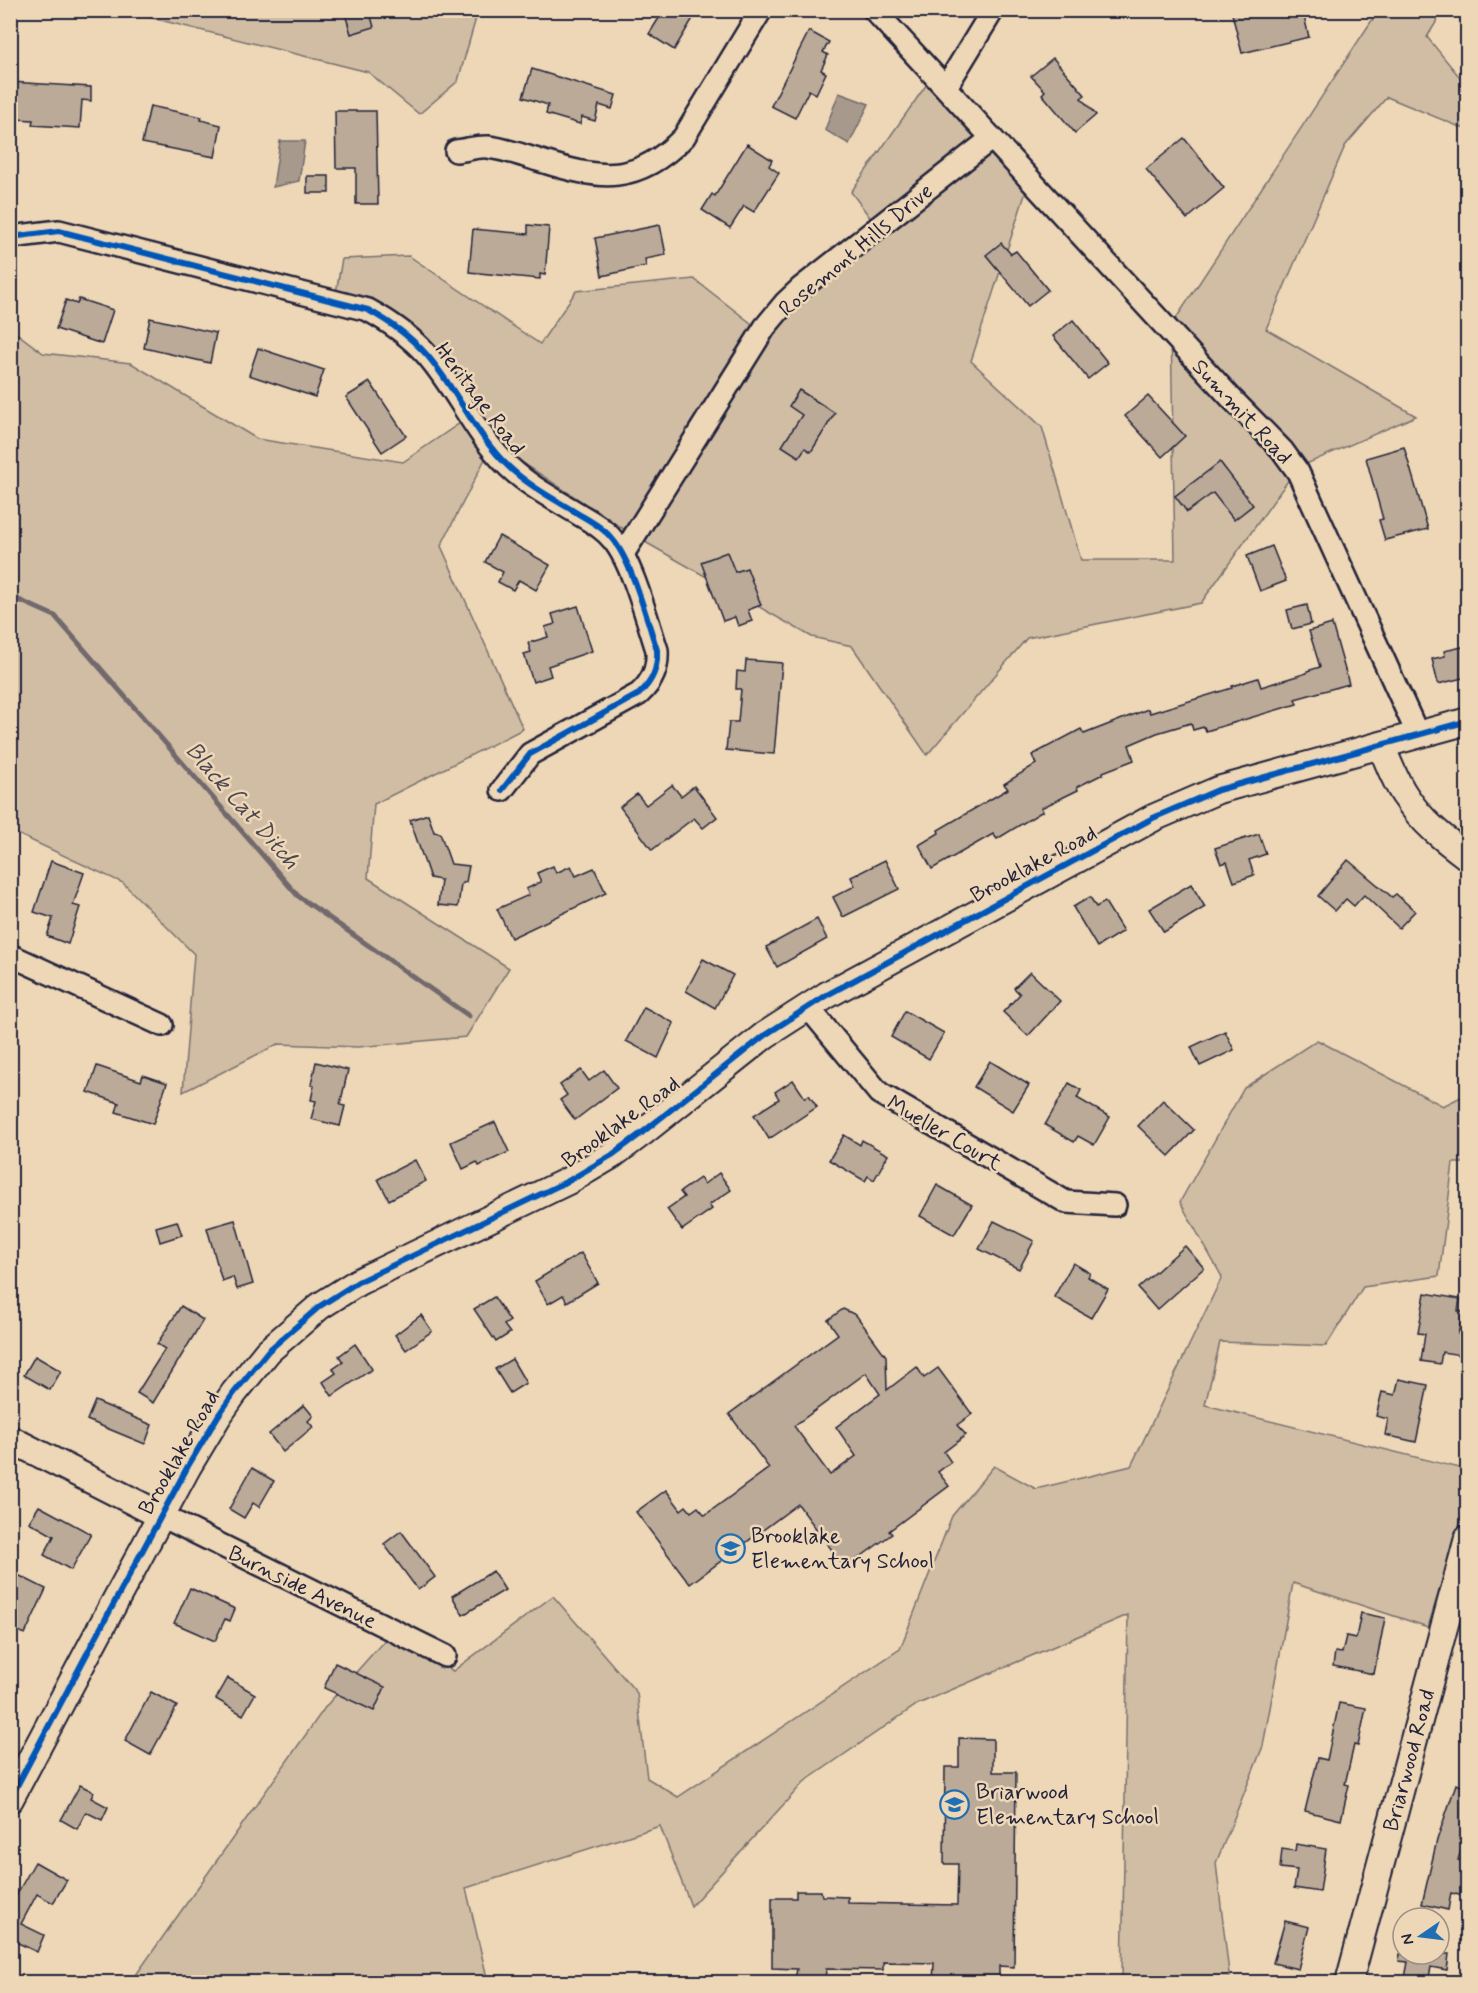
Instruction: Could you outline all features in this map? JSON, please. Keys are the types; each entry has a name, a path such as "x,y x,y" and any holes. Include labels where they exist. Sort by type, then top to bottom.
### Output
{"street":[{"path":"456,151 485,147 501,149 575,172 594,175 614,175 633,171 655,162 684,137 761,10"},
{"path":"874,10 992,138"},
{"path":"946,87 993,10"},
{"name":"Rosemont Hills Drive","path":"623,555 765,327 785,303 992,138"},
{"name":"Summit Road","path":"992,138 1288,457 1298,472 1418,735"},
{"name":"Heritage Road","path":"19,236 59,231 368,310 389,321 408,335 427,354 492,449 510,467 531,485 599,527 613,540 623,555 657,650 654,676 639,694 531,754 502,790"},
{"name":"Brooklake Road","path":"10,1799 188,1466 234,1393 268,1351 306,1317 358,1282 568,1182 612,1155 733,1058 828,994 1153,818 1218,790 1467,721"},
{"path":"1381,746 1398,783 1417,813 1429,826 1467,857"},
{"path":"10,955 162,1025"},
{"name":"Mueller Court","path":"808,1007 879,1093 1066,1202 1114,1204"},
{"path":"10,1439 162,1516"},
{"name":"Burnside Avenue","path":"162,1516 445,1656"},
{"name":"Briarwood Road","path":"1349,1983 1467,1538"}],"shaded area":[{"path":"124,11 478,11 458,81 419,114 368,72"},
{"path":"1378,11 1443,11 1427,37 1462,80 1467,83 1467,130 1387,97 1345,146 1266,329 1416,416 1297,468 1201,603 1027,638 927,755 852,646 812,637 631,534 493,443 441,546 523,729 374,804 368,878 509,968 466,1037 358,1047 278,1044 183,1092 194,954 123,883 11,831 11,329 43,353 131,363 257,439 403,462 470,416 403,329 335,298 342,259 409,256 540,344 576,291 694,279 760,330 877,227 851,192 934,74 1031,176 971,361 1042,427 1081,560 1175,560 1171,326"},
{"path":"839,93 869,104 849,144 825,130"},
{"path":"280,141 305,141 299,181 273,187"},
{"path":"1317,1040 1443,1106 1467,1094 1467,1163 1453,1163 1439,1276 1363,1287 1326,1346 1220,1342 1205,1405 1468,1470 1467,1500 1428,1627 1293,1583 1263,1746 1216,1863 1230,1982 1122,1982 1128,1615 918,1704 804,1782 691,1906 660,1826 466,1888 488,1982 131,1982 326,1706 391,1633 453,1671 553,1596 637,1693 647,1778 678,1797 900,1649 952,1516 994,1466 1036,1489 1131,1466 1222,1277 1180,1202 1244,1088"}],"building":[{"path":"344,10 358,10 360,16 370,13 374,27 351,34"},
{"path":"664,10 698,10 674,50 649,34"},
{"path":"1231,10 1291,10 1291,14 1303,12 1309,37 1242,53"},
{"path":"809,31 829,42 823,52 828,55 821,70 826,73 816,94 809,90 795,118 771,106"},
{"path":"1053,58 1085,95 1081,98 1096,115 1075,133 1042,94 1045,91 1031,76"},
{"path":"532,69 616,95 612,109 599,105 595,121 582,117 580,124 546,114 548,105 523,97"},
{"path":"10,82 91,87 91,101 82,100 80,128 32,125 33,120 16,119 17,96 10,96"},
{"path":"150,106 202,117 201,120 221,125 215,157 142,143"},
{"path":"335,111 376,111 378,204 356,204 356,168 336,168"},
{"path":"1184,138 1224,188 1187,219 1146,169"},
{"path":"747,144 772,160 769,166 779,173 754,212 744,206 730,228 702,210 712,194 715,196"},
{"path":"307,176 329,176 329,193 307,193"},
{"path":"528,225 549,227 545,275 540,274 540,279 469,272 473,229 528,234"},
{"path":"660,225 666,255 645,259 646,266 602,276 595,238"},
{"path":"1001,243 1011,254 1016,251 1048,290 1028,306 986,255"},
{"path":"79,299 113,310 102,344 56,329 66,300 77,304"},
{"path":"150,318 216,333 210,363 144,348"},
{"path":"1073,320 1108,363 1088,379 1053,336"},
{"path":"258,348 324,370 315,397 249,375"},
{"path":"370,382 406,436 382,452 346,397"},
{"path":"799,390 835,413 811,452 805,448 799,457 782,446 802,415 789,406"},
{"path":"1148,396 1185,436 1162,457 1125,416"},
{"path":"1404,447 1428,529 1385,540 1379,520 1383,519 1366,458"},
{"path":"1220,462 1253,505 1234,520 1213,493 1187,512 1175,496"},
{"path":"499,536 550,565 536,590 519,580 513,590 498,582 503,572 485,562"},
{"path":"1272,546 1286,581 1260,591 1247,556"},
{"path":"727,552 735,572 747,568 761,605 748,610 752,621 738,626 735,617 723,621 701,562"},
{"path":"1307,605 1311,624 1292,629 1287,610"},
{"path":"578,606 592,651 548,666 551,676 533,682 524,654 531,652 528,643 548,637 545,627 555,624 552,614"},
{"path":"1332,624 1349,684 1295,699 1297,704 1206,731 1204,727 1193,730 1191,723 1157,733 1129,745 1134,760 1103,772 1077,787 1078,790 1041,808 1043,811 997,839 993,834 932,869 919,845 939,833 938,830 1008,789 1004,784 1036,764 1032,755 1081,729 1084,734 1148,709 1150,713 1258,678 1261,687 1307,673 1307,671 1320,667 1309,631"},
{"path":"1467,646 1467,677 1438,684 1432,659 1445,656 1444,651"},
{"path":"746,660 782,663 774,754 726,750 729,722 738,722 741,689 736,689 737,671 745,672"},
{"path":"672,785 681,796 694,786 717,817 703,828 694,818 652,850 620,807 637,794 646,805"},
{"path":"428,814 434,832 440,833 451,864 469,866 466,882 461,884 458,907 438,905 441,880 430,878 410,820"},
{"path":"1259,834 1266,854 1249,860 1254,875 1234,882 1227,862 1221,864 1215,848"},
{"path":"885,860 899,889 843,917 833,897 855,886 851,877"},
{"path":"1348,860 1392,897 1396,894 1415,911 1399,928 1364,895 1354,906 1346,899 1335,911 1318,896"},
{"path":"51,861 84,873 73,905 80,907 68,944 47,936 53,918 34,912"},
{"path":"553,866 556,873 571,866 576,876 594,868 606,893 511,938 497,909 529,895 526,889 541,882 537,873"},
{"path":"1191,884 1205,907 1164,932 1149,909"},
{"path":"1090,897 1096,907 1105,902 1123,931 1097,947 1073,907"},
{"path":"817,919 827,939 777,967 766,947"},
{"path":"703,959 733,975 715,1008 686,991"},
{"path":"1030,972 1060,1001 1028,1036 1003,1012 1020,994 1014,988"},
{"path":"644,1007 674,1023 658,1058 626,1041"},
{"path":"905,1011 944,1033 929,1059 891,1037"},
{"path":"1225,1031 1234,1050 1200,1066 1191,1047"},
{"path":"990,1061 1029,1085 1013,1111 974,1087"},
{"path":"316,1062 348,1070 340,1105 345,1106 340,1126 311,1119 316,1101 311,1100 314,1086 311,1085"},
{"path":"97,1066 141,1081 143,1075 167,1083 153,1124 116,1112 119,1103 88,1092"},
{"path":"581,1070 589,1081 604,1070 617,1088 575,1120 560,1100 567,1095 560,1085"},
{"path":"793,1080 805,1098 809,1095 817,1107 769,1139 754,1115 779,1099 775,1092"},
{"path":"1069,1083 1081,1090 1077,1098 1110,1117 1094,1145 1078,1136 1074,1142 1045,1125"},
{"path":"1163,1100 1194,1130 1169,1156 1138,1126"},
{"path":"495,1122 509,1152 479,1166 477,1162 463,1169 451,1142"},
{"path":"844,1135 860,1145 862,1140 888,1155 874,1180 868,1176 865,1181 829,1160"},
{"path":"415,1160 426,1181 389,1200 378,1179"},
{"path":"719,1173 731,1190 709,1205 712,1209 682,1230 667,1209 684,1197 680,1192 700,1178 704,1184"},
{"path":"937,1185 972,1205 954,1235 920,1216"},
{"path":"235,1220 253,1284 237,1289 233,1277 222,1281 207,1228"},
{"path":"177,1221 182,1235 160,1242 156,1227"},
{"path":"994,1221 1034,1241 1019,1269 979,1249"},
{"path":"1185,1246 1204,1268 1157,1310 1138,1288"},
{"path":"581,1253 598,1283 567,1302 563,1295 548,1304 535,1281"},
{"path":"1073,1263 1090,1273 1088,1277 1108,1289 1091,1318 1054,1297"},
{"path":"1425,1293 1460,1299 1458,1311 1463,1312 1458,1334 1464,1335 1461,1355 1442,1352 1440,1364 1421,1361 1425,1334 1418,1333"},
{"path":"494,1297 510,1321 504,1325 510,1333 496,1342 474,1309"},
{"path":"181,1306 203,1320 153,1403 137,1393 165,1349 157,1344"},
{"path":"843,1309 856,1315 886,1356 887,1390 917,1367 924,1378 938,1368 972,1414 957,1425 966,1435 944,1452 951,1462 938,1472 949,1486 889,1531 892,1534 845,1568 798,1504 690,1584 636,1512 666,1490 681,1510 686,1506 691,1512 698,1507 705,1515 769,1468 729,1414 838,1334 828,1320","holes":["866,1373 880,1394 836,1427 856,1456 830,1475 794,1426"]},
{"path":"421,1315 432,1331 406,1350 395,1335"},
{"path":"355,1344 372,1369 332,1396 323,1382 336,1373 333,1369 343,1362 339,1356"},
{"path":"35,1356 61,1371 50,1390 24,1375"},
{"path":"512,1359 526,1383 510,1393 495,1369"},
{"path":"1399,1379 1428,1385 1416,1442 1385,1435 1388,1419 1376,1416 1382,1392 1395,1395"},
{"path":"95,1401 152,1425 145,1444 87,1420"},
{"path":"304,1405 313,1416 308,1421 313,1427 283,1452 269,1434"},
{"path":"252,1468 274,1481 259,1507 253,1503 244,1518 229,1509"},
{"path":"39,1506 91,1534 71,1570 44,1555 54,1536 29,1522"},
{"path":"401,1531 435,1577 418,1590 384,1544"},
{"path":"10,1571 46,1589 25,1634 10,1627"},
{"path":"493,1571 505,1590 463,1615 452,1596"},
{"path":"190,1588 235,1609 230,1621 225,1619 215,1641 174,1623"},
{"path":"1361,1613 1385,1618 1374,1674 1333,1666 1335,1652 1342,1653 1346,1636 1356,1638"},
{"path":"335,1663 385,1687 374,1711 324,1688"},
{"path":"228,1678 255,1694 243,1715 216,1699"},
{"path":"151,1692 177,1706 150,1755 125,1741"},
{"path":"1339,1703 1366,1708 1358,1746 1354,1745 1345,1784 1349,1785 1341,1820 1305,1811 1318,1758 1327,1760"},
{"path":"959,1738 993,1739 993,1772 1016,1772 1014,1967 999,1966 999,1983 933,1983 934,1963 883,1962 883,1970 826,1969 825,1980 795,1980 797,1969 772,1968 772,1898 796,1898 796,1891 821,1891 822,1896 848,1897 848,1903 957,1905 958,1864 944,1864 945,1767 959,1767"},
{"path":"1456,1784 1467,1788 1467,1832 1458,1860 1467,1862 1464,1873 1467,1874 1467,1897 1451,1893 1449,1906 1422,1904 1437,1840"},
{"path":"80,1785 94,1792 91,1798 108,1807 102,1820 86,1812 77,1829 61,1820"},
{"path":"1296,1844 1326,1849 1320,1892 1294,1888 1297,1870 1280,1868 1282,1849 1295,1851"},
{"path":"35,1862 67,1880 53,1903 37,1894 21,1924 44,1935 37,1952 14,1941 10,1949 10,1911"},
{"path":"1285,1921 1309,1927 1298,1969 1273,1963"},
{"path":"1407,1966 1448,1966 1447,1970 1431,1967 1428,1982 1405,1978"}],"waterway":[{"name":"Black Cat Ditch","path":"10,596 55,616 298,896 469,1016"}],"cycle path":[{"path":"19,236 59,231 368,310 399,329 426,354 486,441 509,467 533,486 601,528 609,536 626,562 644,608 657,650 654,674 639,694 530,754 502,790"},
{"path":"10,1799 188,1466 218,1416 268,1351 320,1306 358,1282 568,1181 612,1155 765,1035 827,995 1153,818 1218,790 1468,721"}],"place":[{"name":"Brooklake Elementary School","path":"730,1548"},
{"name":"Briarwood Elementary School","path":"955,1804"}]}
